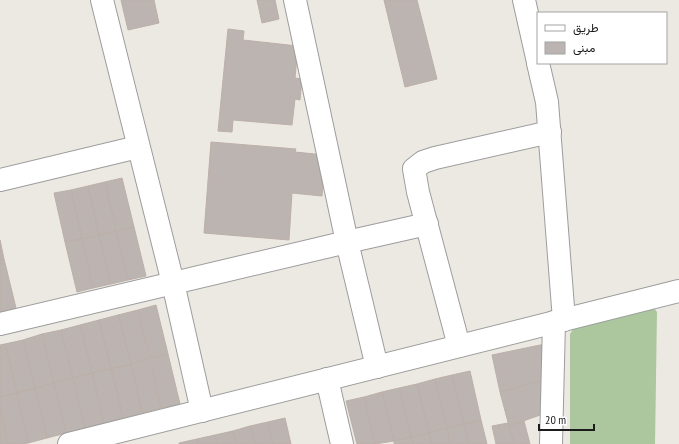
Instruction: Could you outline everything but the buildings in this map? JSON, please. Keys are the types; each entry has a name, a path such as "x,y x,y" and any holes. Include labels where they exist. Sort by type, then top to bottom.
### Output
{"street":[{"path":"102,0 173,283 202,411"},
{"path":"295,0 347,242 377,367"},
{"path":"524,0 537,58"},
{"path":"538,64 547,102 550,132 559,321 552,444"},
{"path":"459,346 415,180 414,169 423,162 550,132"},
{"path":"0,180 138,147"},
{"path":"0,324 427,224"},
{"path":"69,444 679,291"},
{"path":"327,379 342,444"}],"green space":[{"path":"654,308 657,312 655,444 570,444 570,334 573,329"}]}
